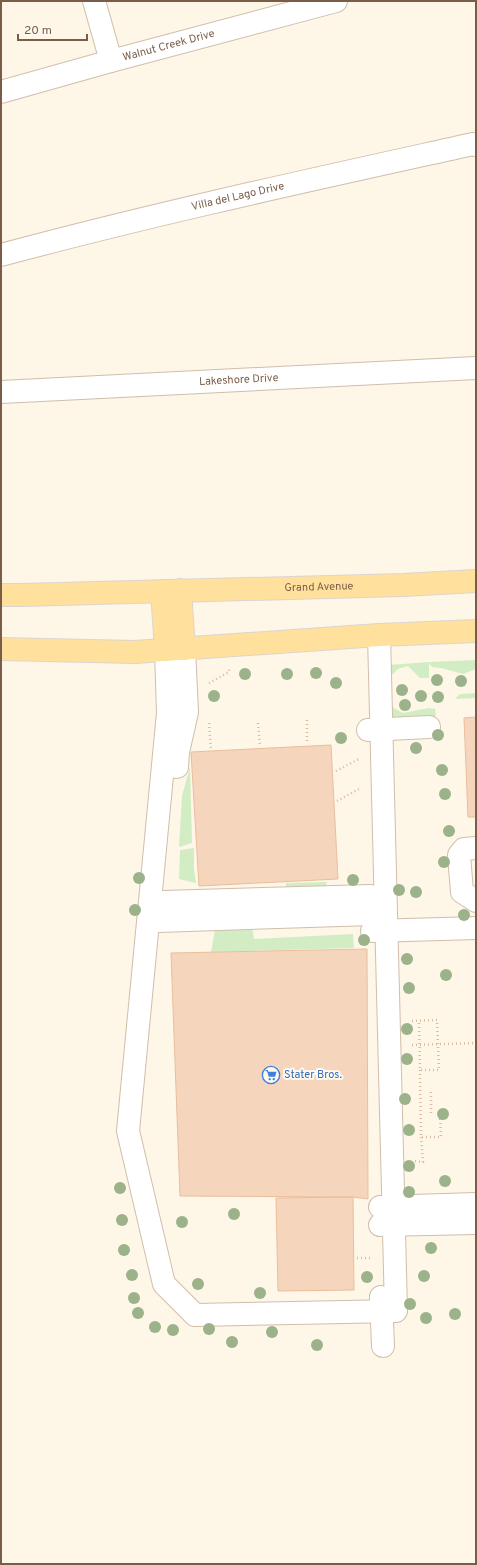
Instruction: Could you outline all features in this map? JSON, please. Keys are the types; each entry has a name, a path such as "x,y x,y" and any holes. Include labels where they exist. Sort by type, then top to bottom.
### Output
{"main road":[{"name":"Grand Avenue","path":"1,594 21,595 402,585 476,581"},
{"path":"171,590 175,650"},
{"path":"1,649 136,652 372,636 476,631"}],"street":[{"path":"94,1 111,61"},
{"name":"Walnut Creek Drive","path":"1,92 336,1"},
{"name":"Villa del Lago Drive","path":"1,255 274,188 473,144 476,145"},
{"name":"Lakeshore Drive","path":"1,392 476,368"},
{"path":"372,636 377,927 386,1215"},
{"path":"175,650 186,712 178,752 138,1132 174,1277 198,1303 382,1305"},
{"path":"175,650 128,1131 164,1284 195,1315 382,1305"},
{"path":"374,729 428,727"},
{"path":"374,729 368,754 369,784 377,927 389,1046 386,1215 382,1305 383,1346"},
{"path":"476,848 464,849 459,855 462,892 476,901"},
{"path":"160,912 377,927 476,928"},
{"path":"377,927 476,942"},
{"path":"386,1215 476,1204"},
{"path":"386,1215 476,1223"}],"path":[{"path":"207,684 229,672 229,664"},
{"path":"307,720 307,744"},
{"path":"258,723 260,746"},
{"path":"336,771 368,754"},
{"path":"337,801 369,784"},
{"path":"408,1021 438,1020 439,1070 420,1070"},
{"path":"419,1021 421,1138 441,1137 440,1116"},
{"path":"389,1046 476,1043"},
{"path":"431,1092 431,1114"}],"green space":[{"path":"476,660 476,669 463,674 432,667 429,663 429,678 420,678 408,666 398,669 380,687 389,665"},
{"path":"476,693 476,698 455,699 460,694"},
{"path":"385,703 403,713 429,708 435,709 436,716 429,722 391,722"},
{"path":"190,767 192,843 179,847 182,796"},
{"path":"194,848 196,883 179,879 180,850"},
{"path":"327,882 325,889 286,892 286,883"},
{"path":"236,924 252,927 254,939 353,934 354,948 211,952 215,930"}],"building":[{"path":"476,717 476,817 468,817 464,718"},
{"path":"331,745 338,879 199,886 191,752"},
{"name":"Stater Bros.","path":"367,949 368,1199 353,1197 180,1196 171,953"},
{"path":"353,1197 354,1290 278,1291 276,1198"}],"place":[{"name":"Stater Bros.","path":"271,1075"}]}
